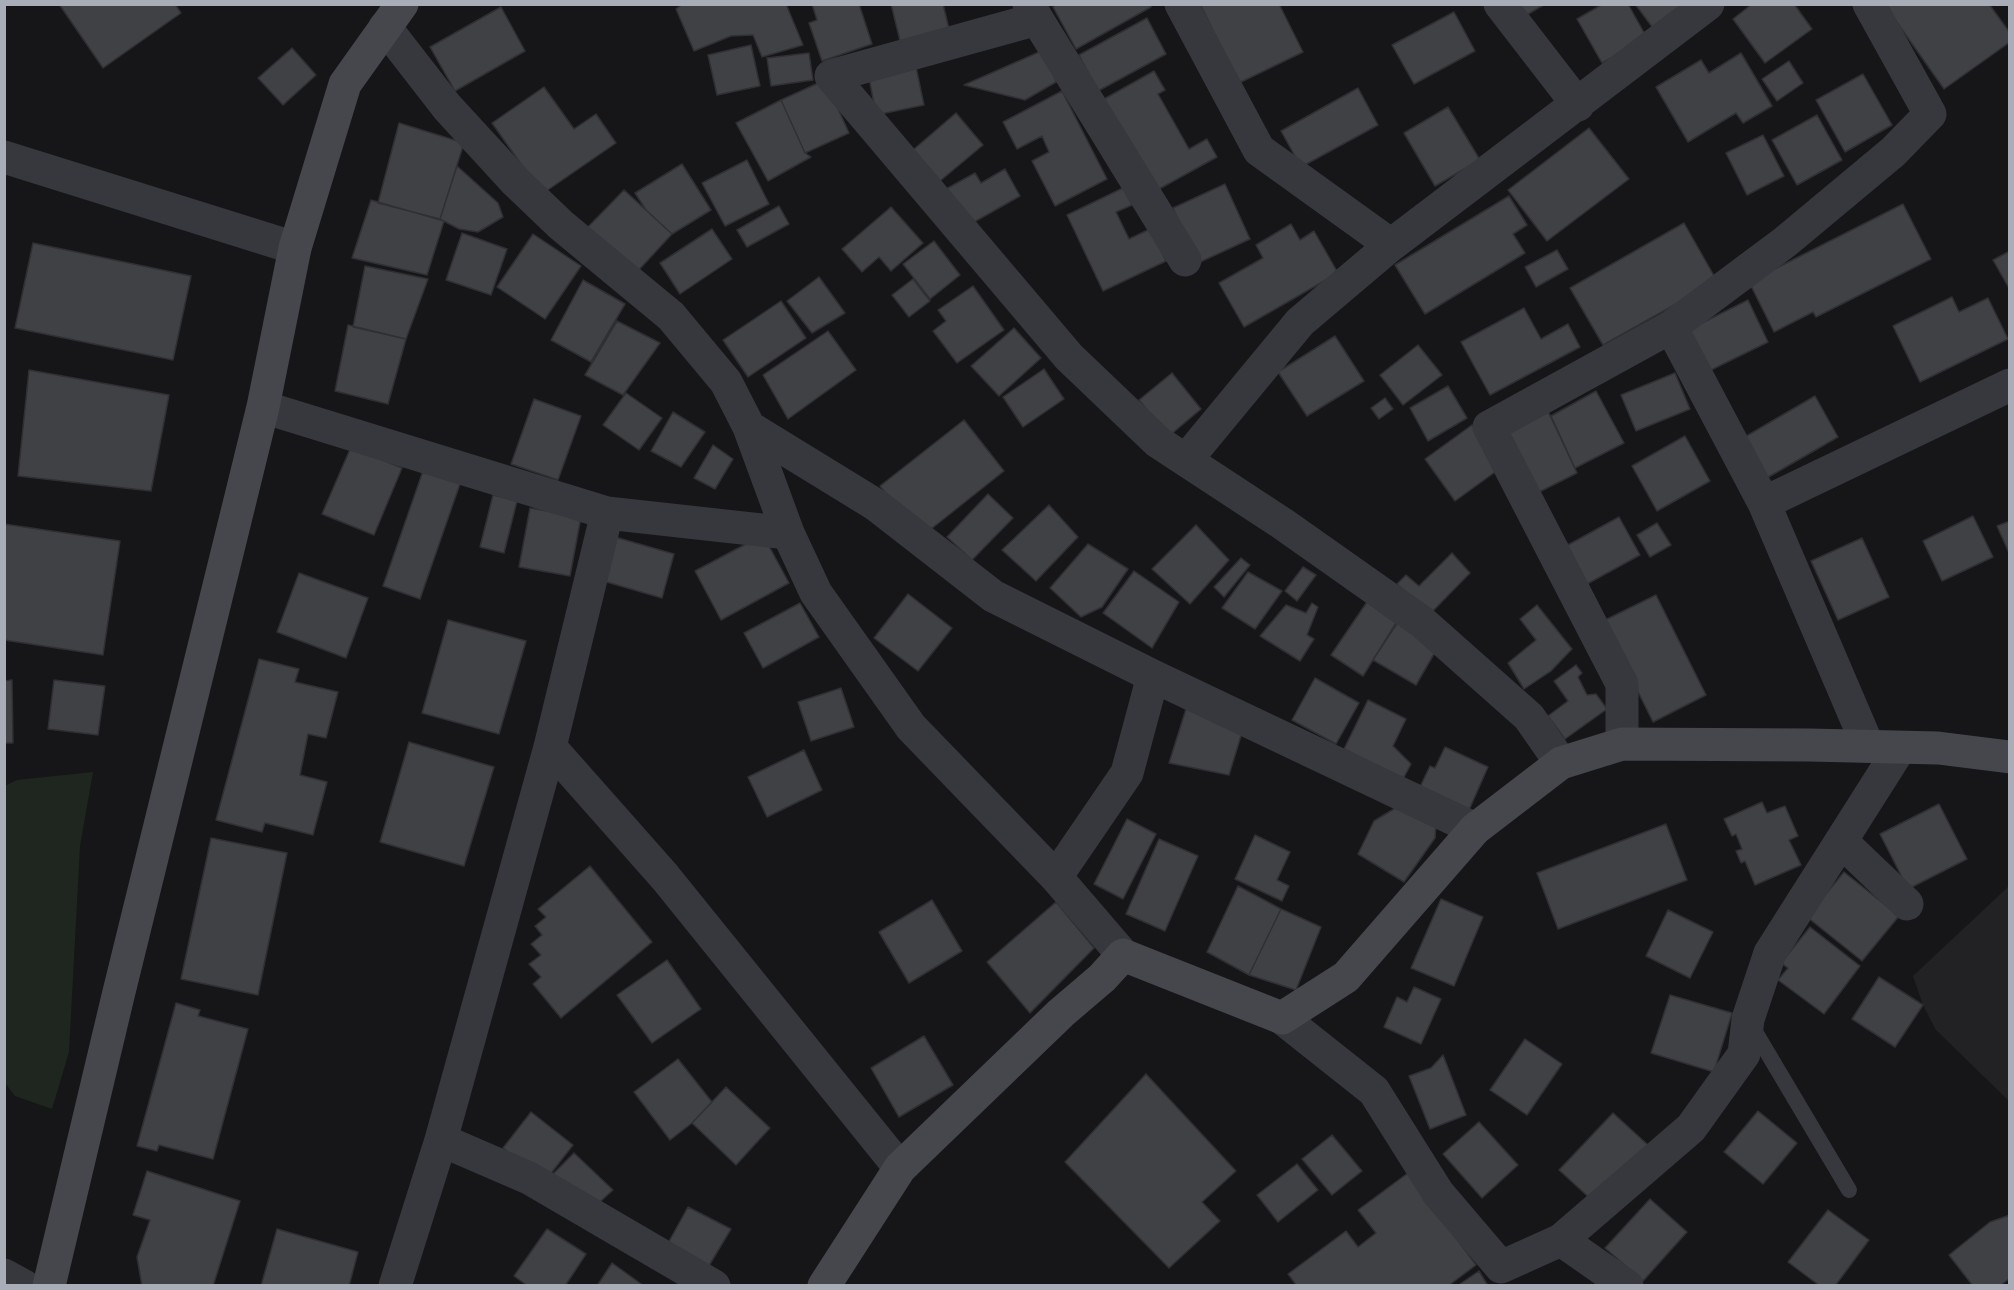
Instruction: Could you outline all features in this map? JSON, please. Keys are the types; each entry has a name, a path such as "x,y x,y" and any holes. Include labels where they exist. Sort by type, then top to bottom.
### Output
{"street":[{"path":"1181,4 1259,150 1391,245"},
{"path":"1500,4 1578,105"},
{"path":"1186,460 1300,322 1391,245 1708,4"},
{"path":"1622,744 1622,684 1489,427 1671,327 1785,242 1893,152 1930,114 1869,4"},
{"path":"1185,260 1033,12 831,76 1069,357 1158,442 1283,524 1422,622 1529,717 1561,763"},
{"path":"49,1286 263,407 295,248 345,84 394,16 447,108 515,181 561,225 671,316 726,382 749,427 788,533 816,592 911,727 1056,877 1123,955 1282,1018 1374,1091 1438,1193 1505,1276 1561,1240 1691,1128 1744,1054 1748,1019 1770,953 1900,748"},
{"path":"4,157 295,248"},
{"path":"1671,327 1764,503 1868,746"},
{"path":"1764,503 2010,385"},
{"path":"263,407 607,513 788,533"},
{"path":"749,427 876,505 993,596 1153,676 1475,829"},
{"path":"395,1286 441,1140 550,747 607,513"},
{"path":"1056,877 1127,773 1153,676"},
{"path":"1282,1018 1346,977 1475,829 1561,763 1622,744 1938,748 2010,757"},
{"path":"550,747 665,877 900,1168"},
{"path":"1841,841 1907,904"},
{"path":"824,1286 900,1168 1061,1012 1102,978 1123,955"},
{"path":"441,1140 529,1178 714,1286"},
{"path":"1561,1240 1627,1286"},
{"path":"4,1275 24,1286"}],"lane":[{"path":"1748,1019 1849,1190"}],"shaded area":[{"path":"93,772 80,846 69,1052 52,1109 15,1096 5,1083 5,786 17,780"},
{"path":"2009,886 2009,1101 1936,1030 1923,1005 1913,976"}],"building":[{"path":"59,4 175,4 181,13 103,68"},
{"path":"683,4 786,4 803,45 762,57 753,35 731,36 694,51 676,9"},
{"path":"812,4 859,4 872,44 822,61 809,23 817,20"},
{"path":"891,4 943,4 951,37 902,49"},
{"path":"1057,4 1150,4 1151,7 1076,49 1053,7"},
{"path":"1200,4 1279,4 1303,52 1239,83"},
{"path":"1518,4 1545,4 1525,16"},
{"path":"1603,4 1628,4 1647,38 1602,63 1577,19"},
{"path":"1635,4 1692,4 1656,32"},
{"path":"1752,4 1794,4 1812,29 1765,63 1733,19"},
{"path":"1884,4 1989,4 2010,33 2010,42 1944,89"},
{"path":"501,7 525,51 455,91 430,47"},
{"path":"1454,12 1475,51 1414,84 1392,45"},
{"path":"1147,18 1166,54 1098,91 1079,55"},
{"path":"751,45 760,86 717,95 708,55"},
{"path":"292,48 316,75 283,105 258,78"},
{"path":"1046,49 1056,82 1025,100 964,85"},
{"path":"809,53 813,80 771,86 767,58"},
{"path":"1741,53 1772,106 1743,123 1736,113 1688,142 1656,87 1701,60 1709,73"},
{"path":"1789,61 1803,83 1777,101 1762,79"},
{"path":"915,62 924,105 876,115 868,72"},
{"path":"1154,71 1165,90 1158,94 1189,149 1207,139 1217,157 1150,194 1097,103"},
{"path":"1863,74 1892,125 1845,152 1816,100"},
{"path":"825,80 849,133 805,153 781,100"},
{"path":"544,87 574,129 596,114 616,143 542,194 492,123"},
{"path":"1358,88 1378,125 1301,167 1281,131"},
{"path":"1062,91 1107,179 1055,206 1032,161 1049,152 1042,136 1017,149 1003,122"},
{"path":"781,100 805,153 811,157 768,181 736,123"},
{"path":"1448,107 1480,160 1435,186 1404,133"},
{"path":"956,113 983,145 940,181 913,150"},
{"path":"1817,115 1842,160 1797,185 1772,140"},
{"path":"399,123 464,143 440,219 378,203"},
{"path":"1589,128 1629,179 1547,241 1508,190"},
{"path":"1763,135 1784,176 1747,195 1726,153"},
{"path":"747,160 769,204 725,226 702,183"},
{"path":"682,164 711,210 672,234 646,210 635,193"},
{"path":"457,166 498,203 503,217 478,232 459,229 440,219"},
{"path":"1005,169 1020,196 967,226 946,189 975,173 981,183"},
{"path":"1225,184 1250,239 1198,263 1173,208"},
{"path":"1123,188 1132,205 1116,212 1129,239 1150,229 1166,261 1103,291 1067,215"},
{"path":"624,190 672,234 635,274 586,229"},
{"path":"1509,196 1527,225 1513,234 1525,253 1425,314 1395,265"},
{"path":"371,200 444,221 427,275 352,258"},
{"path":"1903,204 1931,259 1816,317 1813,312 1774,332 1749,282"},
{"path":"779,206 789,224 747,247 737,230"},
{"path":"891,207 923,243 891,271 879,257 862,272 842,249"},
{"path":"1684,223 1717,281 1603,345 1570,288"},
{"path":"1291,224 1300,240 1314,231 1338,273 1244,327 1219,283 1263,258 1256,245"},
{"path":"712,229 732,259 680,294 660,263"},
{"path":"462,233 507,249 491,295 446,280"},
{"path":"533,234 581,266 545,319 497,287"},
{"path":"934,241 960,275 930,299 903,264"},
{"path":"33,243 191,276 173,360 15,328"},
{"path":"1557,250 1568,269 1536,287 1525,267"},
{"path":"2010,251 2010,290 1993,260"},
{"path":"365,266 428,279 406,339 353,327"},
{"path":"819,277 845,313 812,333 787,301"},
{"path":"913,279 930,301 909,317 892,295"},
{"path":"583,280 625,304 591,362 551,340"},
{"path":"973,286 1004,330 957,363 933,331 946,321 938,310"},
{"path":"1952,297 1959,312 1988,298 2008,339 1920,382 1893,326"},
{"path":"1748,300 1768,342 1709,371 1688,330"},
{"path":"781,301 806,338 748,377 723,340"},
{"path":"1524,308 1541,339 1568,324 1580,347 1490,395 1461,342"},
{"path":"617,321 660,343 623,395 585,375"},
{"path":"348,325 406,339 388,404 335,391"},
{"path":"1014,328 1041,358 999,396 971,366"},
{"path":"828,331 856,370 788,419 763,375"},
{"path":"1335,336 1364,381 1307,416 1278,372"},
{"path":"1418,345 1442,375 1403,405 1380,375"},
{"path":"1044,369 1064,399 1023,427 1003,397"},
{"path":"29,370 169,395 151,491 18,476"},
{"path":"1172,373 1201,409 1169,436 1139,400"},
{"path":"1675,373 1690,409 1636,431 1621,395"},
{"path":"1448,386 1467,418 1428,441 1410,408"},
{"path":"1596,391 1624,443 1575,468 1551,416"},
{"path":"626,393 662,418 639,450 603,425"},
{"path":"1815,396 1838,437 1765,479 1743,438"},
{"path":"1385,398 1393,409 1379,419 1371,408"},
{"path":"534,399 581,416 558,480 511,464"},
{"path":"1547,409 1577,473 1535,494 1505,433"},
{"path":"673,412 705,432 681,467 651,451"},
{"path":"964,420 1004,471 921,537 880,486"},
{"path":"1472,425 1502,467 1455,501 1425,459"},
{"path":"1685,436 1710,481 1657,511 1632,466"},
{"path":"713,445 733,459 715,489 694,478"},
{"path":"351,447 402,468 374,535 322,514"},
{"path":"424,468 461,481 420,599 383,586"},
{"path":"988,494 1013,518 972,560 947,537"},
{"path":"493,495 517,501 504,553 480,547"},
{"path":"1049,505 1078,537 1036,581 1002,550"},
{"path":"530,508 581,517 570,576 519,567"},
{"path":"1973,516 1993,557 1942,581 1923,541"},
{"path":"1619,517 1640,555 1587,584 1566,546"},
{"path":"2010,521 2010,555 1997,526"},
{"path":"1657,523 1671,545 1650,557 1637,535"},
{"path":"4,524 120,541 103,655 4,640"},
{"path":"1196,525 1229,560 1190,604 1152,569"},
{"path":"763,535 789,583 721,620 695,571"},
{"path":"615,537 674,554 662,598 603,581"},
{"path":"1862,538 1889,597 1838,620 1811,561"},
{"path":"1088,544 1128,569 1102,607 1081,617 1050,588"},
{"path":"1452,553 1470,573 1430,614 1397,584 1406,575 1419,586"},
{"path":"1241,558 1250,565 1224,597 1214,587"},
{"path":"1303,567 1316,575 1297,601 1285,591"},
{"path":"1134,571 1179,602 1152,648 1103,613"},
{"path":"1248,572 1282,591 1255,629 1222,608"},
{"path":"299,573 368,598 346,658 277,632"},
{"path":"908,594 952,628 918,671 874,638"},
{"path":"1656,595 1706,695 1653,722 1603,621"},
{"path":"1367,602 1396,623 1363,676 1331,655"},
{"path":"800,603 819,637 763,668 744,633"},
{"path":"1312,603 1318,607 1307,635 1314,639 1300,661 1260,636 1286,605 1306,613"},
{"path":"1537,605 1572,649 1551,671 1524,689 1508,663 1536,640 1520,619"},
{"path":"1400,619 1438,647 1416,685 1373,660"},
{"path":"448,620 526,641 499,734 422,713"},
{"path":"259,659 299,669 295,682 338,692 326,738 308,734 300,775 327,782 313,835 265,823 262,832 216,820"},
{"path":"1576,665 1582,673 1578,677 1587,695 1596,694 1607,709 1565,739 1548,716 1568,701 1554,681"},
{"path":"1315,678 1359,703 1336,744 1292,720"},
{"path":"12,680 13,743 4,743 4,681"},
{"path":"54,680 105,686 98,735 48,729"},
{"path":"841,688 854,727 811,741 798,702"},
{"path":"1368,700 1406,719 1393,746 1411,764 1403,779 1344,749"},
{"path":"1186,709 1244,726 1229,775 1169,763"},
{"path":"409,742 494,767 464,866 380,842"},
{"path":"1445,747 1488,767 1469,810 1420,787 1430,766 1435,768"},
{"path":"804,750 822,790 767,817 748,777"},
{"path":"1762,802 1767,813 1785,806 1798,836 1789,840 1801,865 1755,885 1745,861 1741,863 1736,851 1742,849 1736,834 1732,836 1724,819"},
{"path":"1402,804 1436,824 1435,838 1404,882 1358,854 1374,821"},
{"path":"1939,804 1967,859 1908,889 1880,834"},
{"path":"1127,819 1156,834 1123,899 1094,884"},
{"path":"1666,824 1687,880 1558,929 1537,873"},
{"path":"1255,835 1290,852 1277,880 1289,886 1282,901 1235,879"},
{"path":"211,838 287,853 258,995 181,979"},
{"path":"1159,839 1198,856 1165,931 1126,914"},
{"path":"590,866 652,942 561,1018 533,984 541,977 529,964 541,955 531,944 542,935 535,926 546,917 538,909"},
{"path":"1844,872 1899,916 1862,961 1807,917"},
{"path":"1238,886 1281,909 1249,975 1207,952"},
{"path":"1441,899 1483,917 1454,986 1411,968"},
{"path":"932,900 962,951 909,983 879,932"},
{"path":"1056,902 1094,948 1030,1013 987,962"},
{"path":"1281,909 1321,927 1296,990 1249,975"},
{"path":"1668,910 1713,932 1690,978 1646,956"},
{"path":"1810,927 1860,966 1824,1014 1778,980 1788,968 1781,963"},
{"path":"667,960 701,1009 652,1043 617,995"},
{"path":"1879,977 1923,1005 1895,1047 1852,1019"},
{"path":"1414,987 1441,999 1421,1044 1384,1027 1397,997 1407,1002"},
{"path":"1670,995 1732,1013 1714,1072 1651,1053"},
{"path":"176,1003 200,1010 198,1016 248,1029 213,1159 159,1145 157,1151 137,1146"},
{"path":"924,1036 953,1085 899,1117 871,1068"},
{"path":"1525,1039 1562,1064 1527,1115 1490,1090"},
{"path":"1443,1055 1466,1115 1430,1129 1409,1076 1431,1068"},
{"path":"678,1059 712,1102 692,1123 670,1140 634,1092"},
{"path":"1146,1074 1236,1171 1202,1202 1220,1221 1169,1268 1065,1162"},
{"path":"726,1087 770,1128 736,1165 692,1123"},
{"path":"1758,1111 1797,1143 1763,1184 1724,1152"},
{"path":"531,1112 573,1145 545,1181 503,1148"},
{"path":"1613,1113 1648,1145 1594,1202 1559,1170"},
{"path":"1479,1122 1518,1165 1482,1198 1443,1154"},
{"path":"1332,1135 1362,1171 1332,1195 1302,1159"},
{"path":"574,1153 613,1190 590,1211 550,1177"},
{"path":"1297,1164 1318,1190 1278,1222 1257,1195"},
{"path":"147,1171 240,1201 213,1286 142,1286 137,1257 150,1220 133,1215"},
{"path":"1408,1173 1476,1265 1448,1286 1297,1286 1288,1274 1346,1231 1358,1247 1376,1233 1358,1210"},
{"path":"1650,1199 1687,1232 1643,1281 1605,1248"},
{"path":"688,1207 731,1229 701,1279 661,1256"},
{"path":"1828,1210 1869,1240 1835,1286 1820,1286 1788,1262"},
{"path":"2010,1215 2010,1278 2000,1286 1973,1286 1949,1255 1990,1222"},
{"path":"277,1229 358,1252 349,1286 261,1286"},
{"path":"547,1229 586,1254 565,1286 528,1286 514,1276"},
{"path":"612,1263 644,1286 597,1286"},
{"path":"1479,1271 1488,1286 1457,1286"}]}
